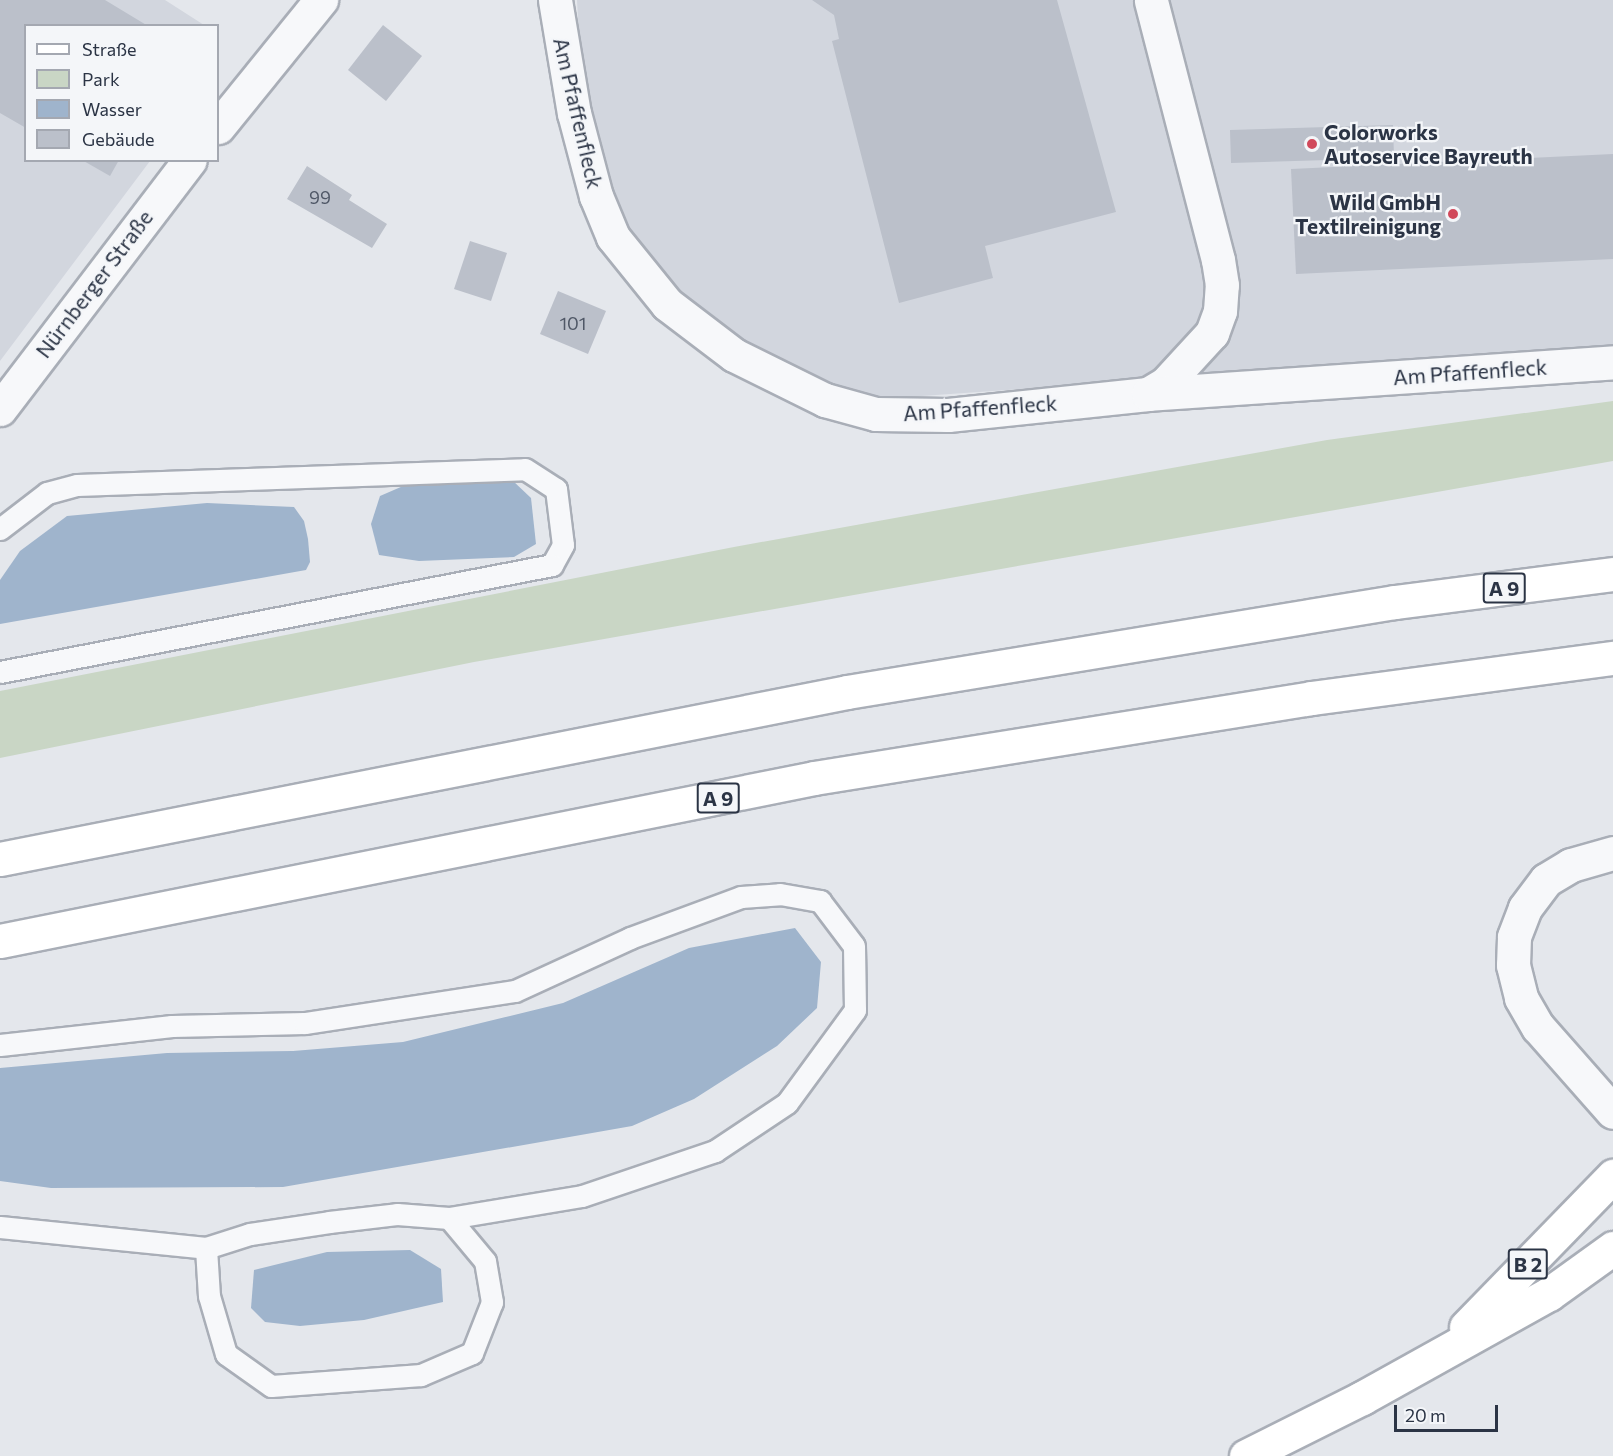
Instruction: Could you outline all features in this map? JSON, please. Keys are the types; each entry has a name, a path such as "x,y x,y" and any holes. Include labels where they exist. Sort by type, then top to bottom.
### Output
{"main road":[{"name":"A 9","path":"0,858 847,692 1395,602 1613,574"},
{"name":"A 9","path":"0,941 814,778 1312,698 1613,658"},
{"name":"B 2","path":"1443,1351 1613,1176"},
{"name":"B 2","path":"1246,1456 1362,1398 1549,1294 1613,1248"}],"street":[{"path":"219,126 321,0"},
{"name":"Am Pfaffenfleck","path":"555,0 574,113 596,196 613,237 667,304 734,354 825,400 876,414 948,415 1148,394 1613,362"},
{"path":"1148,394 1166,383 1212,333 1220,310 1222,285 1150,0"},
{"name":"Nürnberger Straße","path":"0,409 188,162"},
{"path":"1613,853 1570,865 1546,880 1525,908 1514,937 1513,965 1521,998 1563,1059 1613,1112"}],"lane":[{"path":"0,529 47,493 77,484 525,469 556,489 563,545 552,565 0,672"},
{"path":"0,1045 172,1026 305,1023 504,993 630,938 741,897 780,894 820,901 854,946 855,1010 787,1103 704,1155 582,1196 448,1218 397,1214 329,1222 250,1234 206,1248 0,1227"},
{"path":"206,1248 209,1296 226,1354 271,1386 421,1375 472,1353 492,1302 485,1261 448,1218"}],"shaded area":[{"path":"0,0 165,0 202,24 24,24 24,162 149,162 0,361"},
{"path":"577,0 1613,0 1613,347 879,399 813,381 698,312 635,238 602,171 580,58"}],"green space":[{"path":"1613,401 1613,461 474,662 0,758 0,691 734,547 1327,440"}],"water":[{"path":"417,480 512,480 531,498 536,544 514,557 419,561 379,555 371,524 380,496"},
{"path":"207,503 294,507 304,521 308,539 310,562 306,570 0,624 0,580 20,551 67,516"},
{"path":"795,928 821,962 817,1008 777,1046 694,1099 632,1126 283,1187 51,1188 0,1181 0,1068 167,1053 293,1051 403,1042 563,1003 689,948"},
{"path":"410,1250 441,1269 443,1302 364,1320 300,1326 265,1322 251,1308 254,1270 327,1252"}],"building":[{"path":"0,0 105,0 145,24 24,24 24,127 0,113"},
{"path":"812,0 1057,0 1116,212 985,246 993,278 899,303 832,41 839,39 834,15"},
{"path":"383,25 422,56 386,101 348,70"},
{"name":"Colorworks Autoservice Bayreuth","path":"1393,125 1394,158 1231,163 1230,130"},
{"name":"Wild GmbH Textilreinigung","path":"1613,154 1613,259 1296,274 1291,169"},
{"path":"86,162 118,162 110,176"},
{"path":"307,166 352,195 349,200 387,224 372,248 287,199"},
{"path":"470,241 507,253 491,301 454,289"},
{"path":"558,291 606,311 588,354 540,334"}],"place":[{"name":"Colorworks Autoservice Bayreuth","path":"1312,144"},
{"name":"Wild GmbH Textilreinigung","path":"1453,214"}]}
